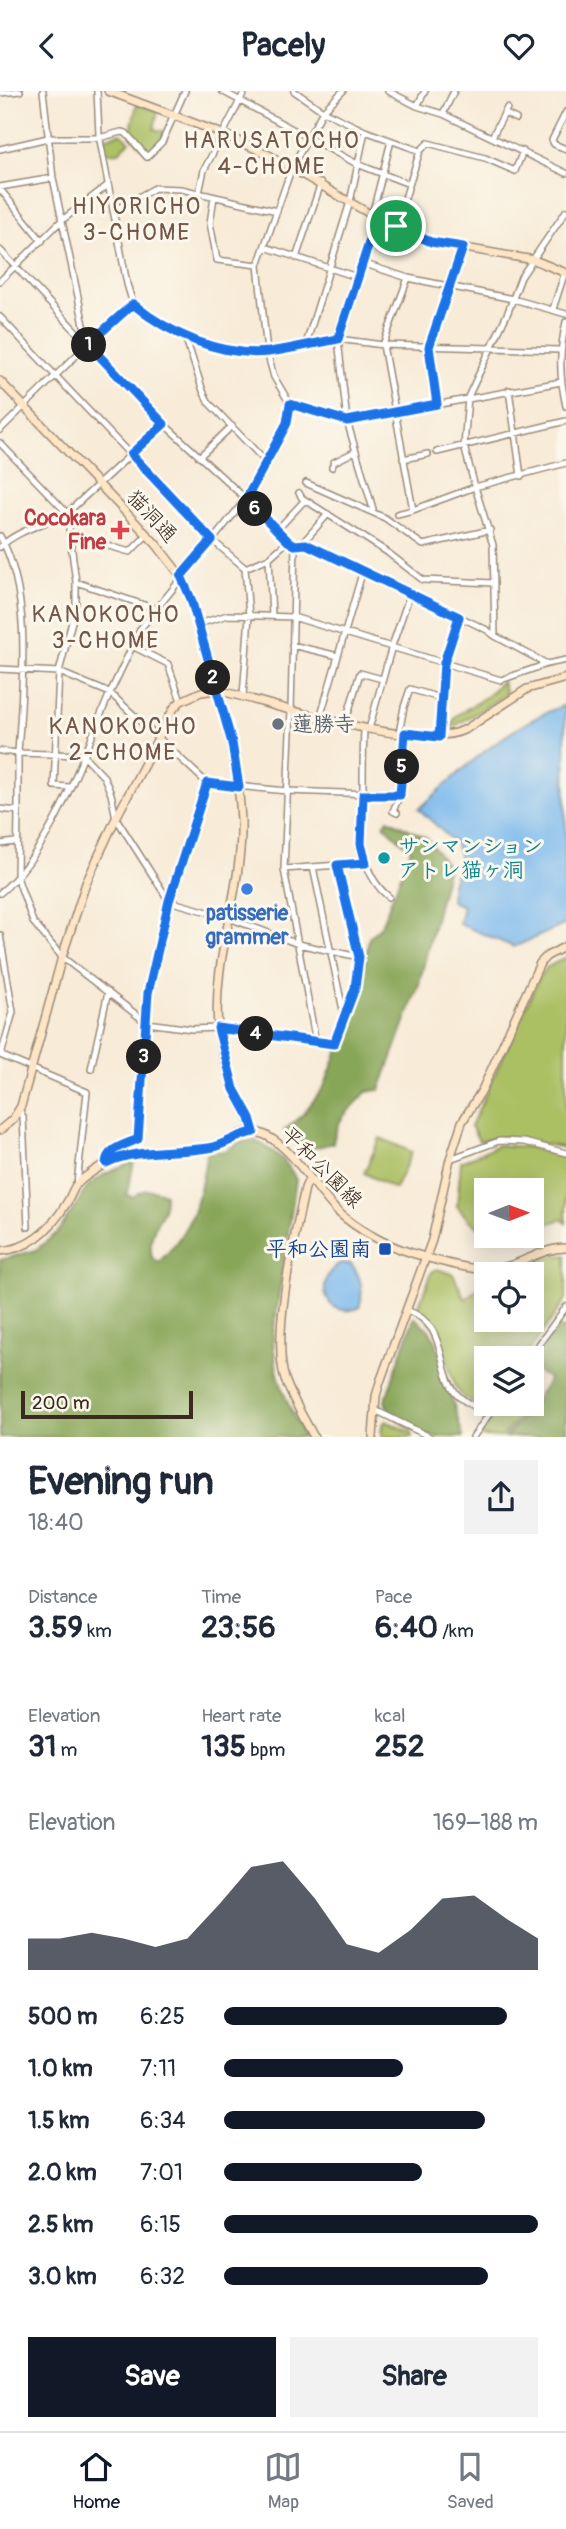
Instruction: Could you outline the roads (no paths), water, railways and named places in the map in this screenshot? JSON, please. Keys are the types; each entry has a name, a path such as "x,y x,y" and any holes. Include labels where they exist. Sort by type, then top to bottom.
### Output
{"street":[{"path":"0,93 20,91"},
{"path":"43,91 53,178 88,344"},
{"path":"97,91 99,138 133,304 152,319 185,336 225,350 267,352 338,339 383,345 559,350"},
{"path":"108,91 223,134 292,167 375,217 431,242 534,260 565,272 554,309"},
{"path":"0,149 48,138 99,138 121,132 148,156 162,142 185,91"},
{"path":"222,91 357,164 409,184"},
{"path":"199,193 204,170 245,91"},
{"path":"294,91 323,111 365,131 420,151"},
{"path":"0,893 17,877 53,825 141,628 246,499 287,423 290,404 274,377 267,352 258,265 292,167 323,111 343,91"},
{"path":"388,91 417,106 443,114 566,173"},
{"path":"417,106 425,91"},
{"path":"443,114 454,91"},
{"path":"492,137 506,110 516,119"},
{"path":"566,112 552,140 554,144 566,149"},
{"path":"306,344 350,202 365,131"},
{"path":"373,509 347,421 338,339 375,217 391,141"},
{"path":"396,226 420,151 428,143 485,157 515,171 523,151"},
{"path":"42,241 0,188 53,178"},
{"path":"296,258 321,183"},
{"path":"0,281 61,221 108,185"},
{"path":"113,211 155,188 199,193 277,211"},
{"path":"214,197 210,223 217,260 258,265"},
{"path":"495,636 493,545 464,446 468,397 513,299 520,277 566,211"},
{"path":"265,247 357,277"},
{"path":"437,404 429,347 463,247"},
{"path":"0,250 164,424 288,541 295,545 306,544 363,570 487,630 547,664"},
{"path":"362,263 408,278 513,299 566,314"},
{"path":"408,278 383,345 413,510"},
{"path":"0,430 133,304"},
{"path":"0,317 212,540 245,568 249,616 243,696"},
{"path":"566,322 559,350 566,406"},
{"path":"185,336 209,403 267,462"},
{"name":"猫洞通","path":"0,381 147,535 181,576 198,624 232,743 239,787 241,825 237,874 219,977 218,1028 234,1089 250,1118 254,1132"},
{"path":"290,404 347,421 468,397 563,383"},
{"path":"509,390 521,476"},
{"path":"437,452 566,421"},
{"path":"2,545 19,533 67,513 164,424"},
{"path":"200,457 232,426"},
{"path":"0,443 67,513 76,582 76,606 59,672 54,786 69,787"},
{"path":"332,467 334,462 356,451"},
{"path":"403,459 428,454"},
{"path":"397,514 475,487 566,463"},
{"path":"306,483 385,518 423,545 489,530"},
{"path":"299,493 305,500 423,578 494,583"},
{"path":"276,531 305,500"},
{"path":"306,544 306,539 328,515"},
{"path":"70,535 130,552 147,535"},
{"path":"0,536 20,596 23,626 15,842 17,877 33,922 62,957 147,1023 218,1028 334,1044 355,988 359,957 337,865"},
{"path":"245,568 269,558 288,541"},
{"path":"295,545 284,869 316,1043"},
{"path":"269,558 272,616"},
{"path":"320,718 363,570"},
{"path":"389,897 374,884 361,844 366,729 392,646 423,578"},
{"path":"76,582 156,609"},
{"path":"198,624 228,615 293,617 501,680 566,660"},
{"path":"439,737 444,663 459,617"},
{"path":"292,645 338,656"},
{"path":"132,646 168,664 181,701"},
{"path":"0,669 59,672 110,693 207,783 287,791 400,795"},
{"path":"345,724 360,673 382,679"},
{"path":"0,1130 13,1119 19,1109 33,1069 62,957 86,883 158,736 181,701 201,692 216,690 366,729 439,737 456,735 527,689 566,678"},
{"path":"397,813 393,811 400,795 404,707 410,689 443,699"},
{"path":"0,751 83,754 104,777 116,818 169,901 229,918 298,944 359,957"},
{"path":"106,1163 110,1151 138,1139 148,993 169,901 207,783"},
{"path":"0,809 18,811"},
{"path":"0,843 15,842"},
{"path":"284,869 366,863"},
{"path":"313,867 344,1017"},
{"path":"0,935 13,1012 0,1055 87,1091 77,1185"},
{"path":"373,1437 380,1382 426,1258 450,1159 462,1122 482,1090 536,971 547,956 566,947"},
{"path":"92,1069 108,992"},
{"path":"19,1109 23,1117 28,1227"},
{"name":"平和公園線","path":"0,1251 21,1247 49,1228 77,1185 113,1159 212,1148 240,1134 254,1132 284,1147 309,1179 340,1213 353,1223 394,1246 426,1258 494,1270 543,1250 566,1248"},
{"path":"450,1159 499,1141 524,1142 566,1153"},
{"path":"309,1179 304,1191 291,1262 280,1350 285,1380 314,1437"},
{"path":"538,1346 566,1307"},
{"path":"407,1310 415,1313 430,1328 438,1340 454,1391 474,1406"},
{"path":"375,1410 430,1437"},
{"path":"472,1437 488,1416"}],"water":[{"path":"565,705 566,924 514,947 459,924 463,906 451,901 452,885 460,858 455,843 419,809 505,736"},
{"path":"341,1263 351,1264 360,1279 362,1290 359,1308 337,1308 326,1296 327,1278 332,1269"}],"place":[{"name":"Cocokara Fine","path":"120,530"},
{"name":"蓮勝寺","path":"278,724"},
{"name":"サンマンション アトレ猫ヶ洞","path":"384,858"},
{"name":"patisserie grammer","path":"247,889"},
{"name":"平和公園南","path":"385,1249"}],"district":[{"name":"HARUSATOCHO 4-CHOME","path":"272,153"},
{"name":"HIYORICHO 3-CHOME","path":"137,219"},
{"name":"KANOKOCHO 3-CHOME","path":"106,627"},
{"name":"KANOKOCHO 2-CHOME","path":"123,739"}]}
